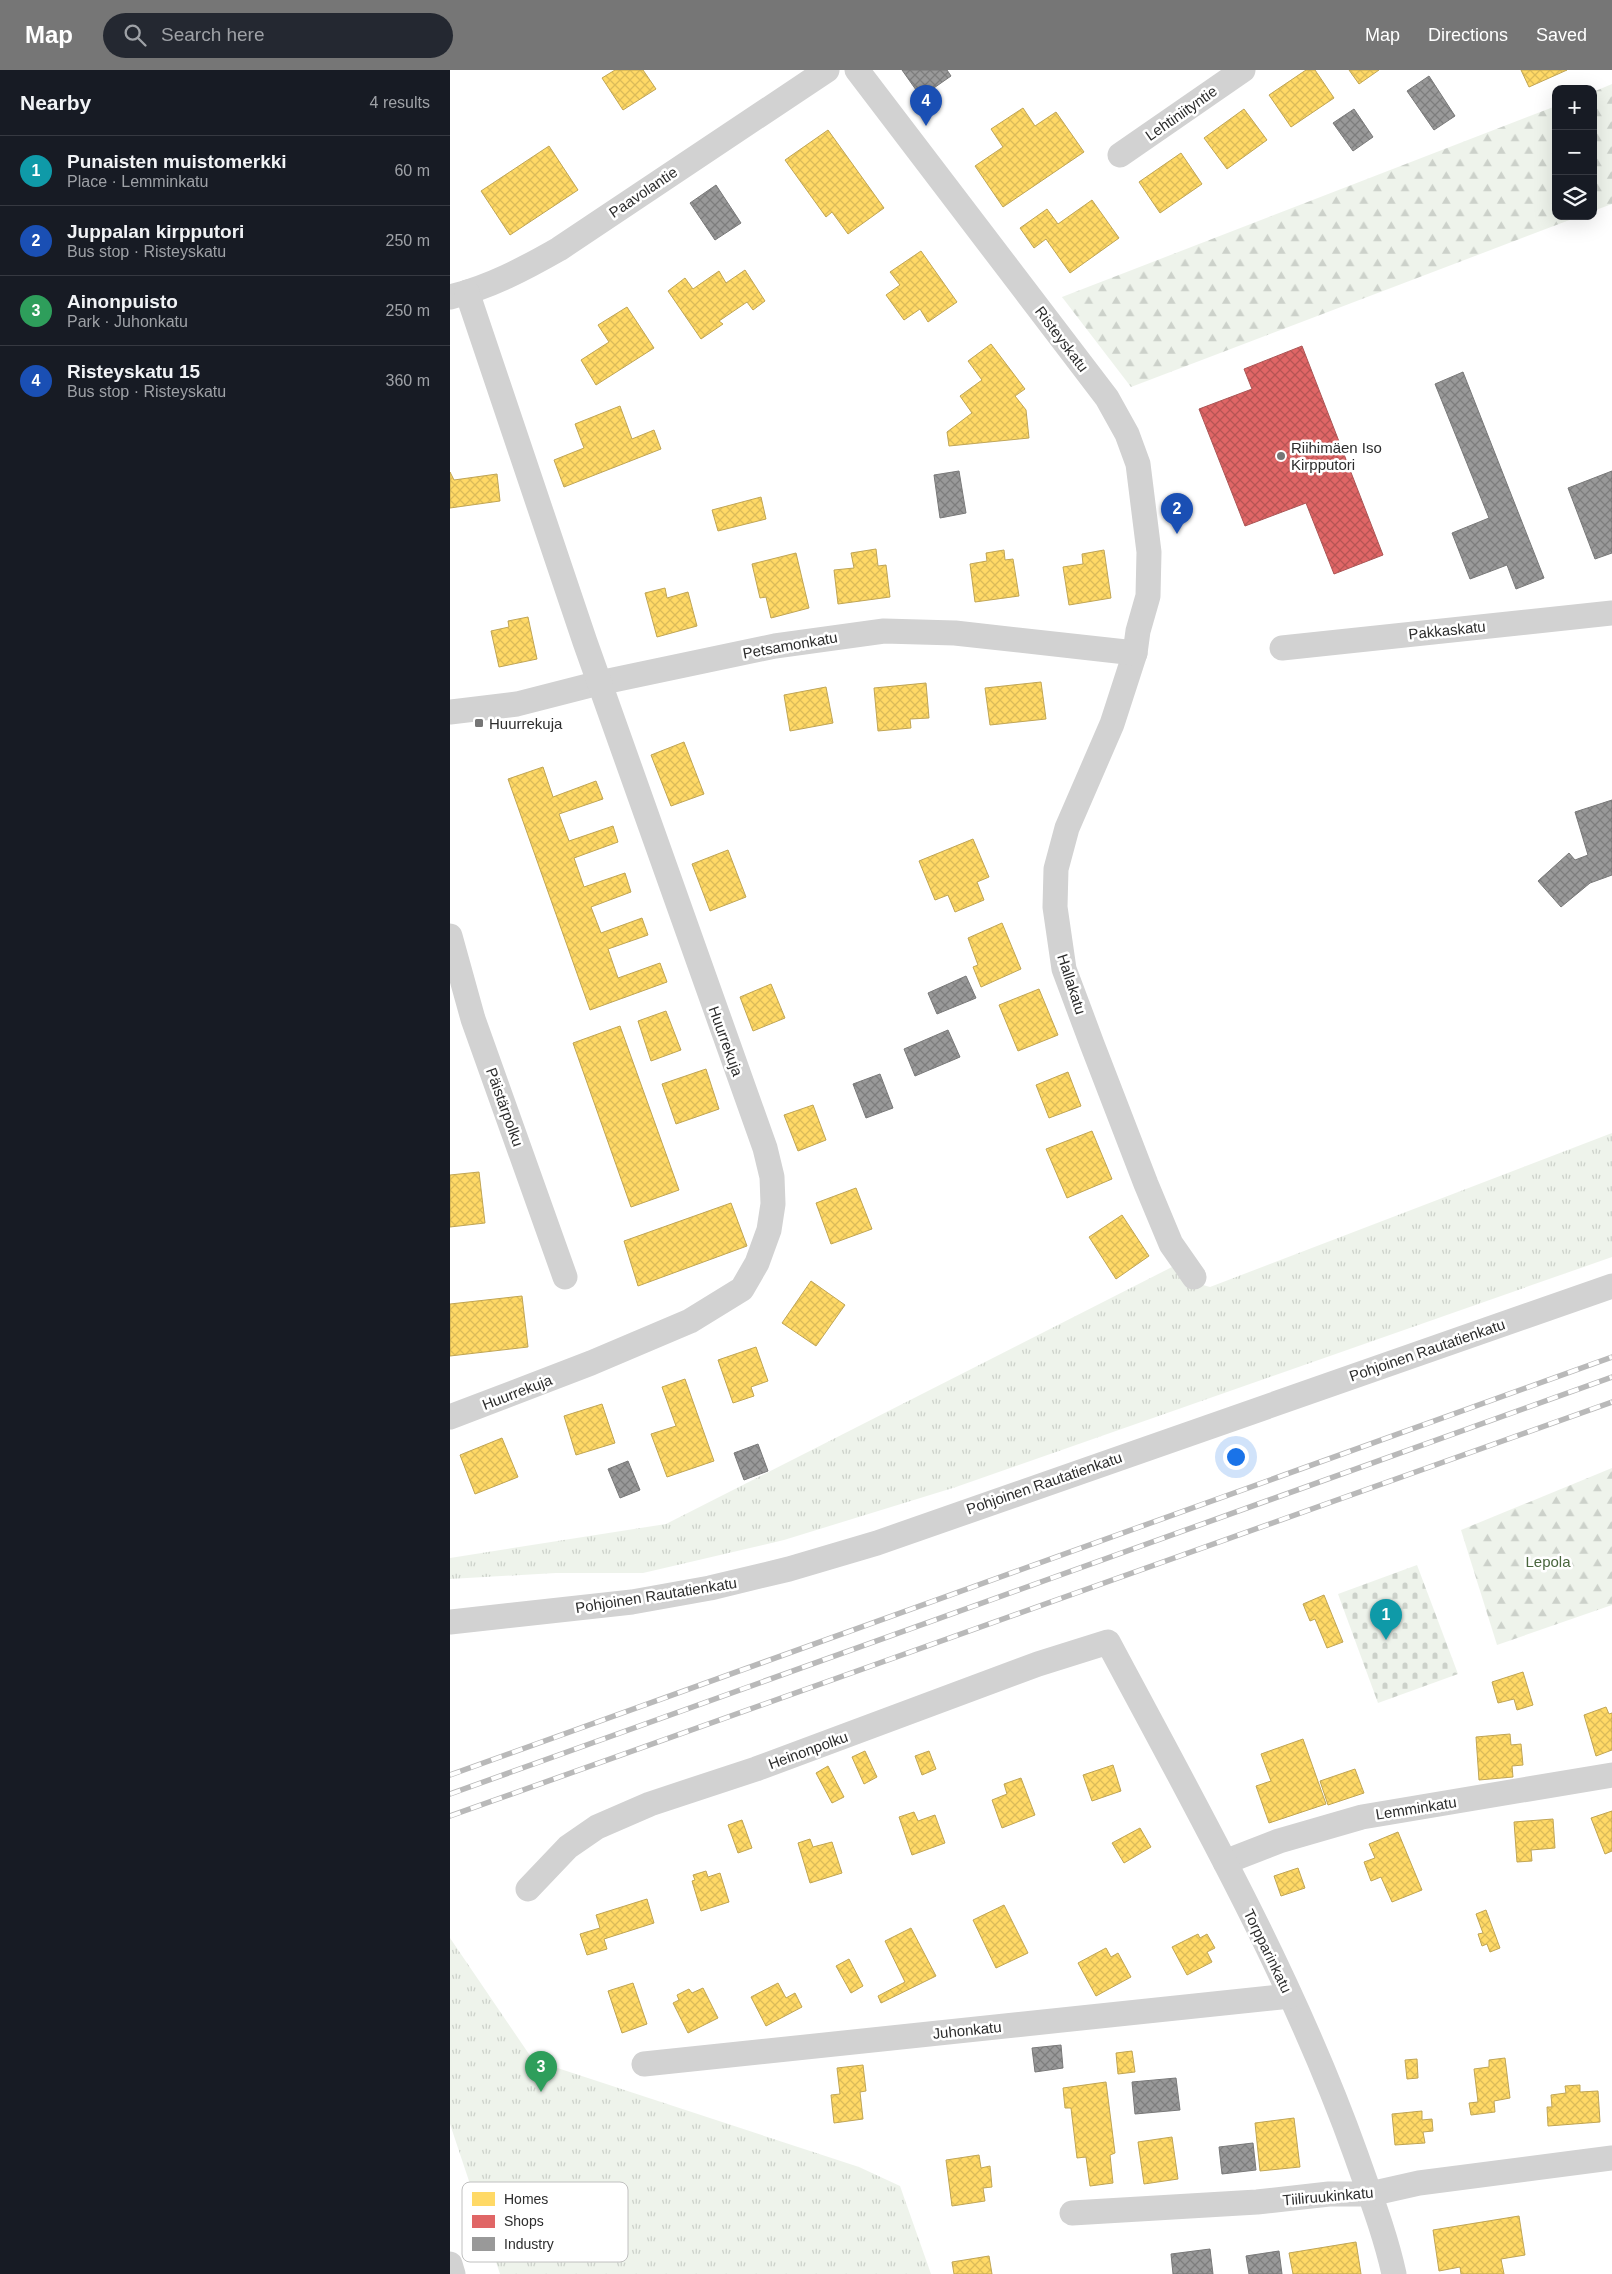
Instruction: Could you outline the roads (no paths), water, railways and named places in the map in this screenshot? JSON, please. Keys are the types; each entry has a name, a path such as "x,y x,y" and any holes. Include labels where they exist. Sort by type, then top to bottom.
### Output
{"street":[{"name":"Paavolantie","path":"459,295 513,276 560,249 827,70"},
{"name":"Risteyskatu","path":"857,70 1107,398 1127,434 1138,464 1149,552 1148,596 1138,631 1135,653"},
{"name":"Lehtiniityntie","path":"1120,155 1243,70"},
{"name":"Huurrekuja","path":"450,1417 591,1363 690,1321 742,1289 758,1263 769,1230 773,1204 772,1177 765,1148 459,295"},
{"name":"Pakkaskatu","path":"1282,648 1612,614"},
{"name":"Petsamonkatu","path":"450,712 517,704 599,682 775,646 884,631 955,633 1135,653"},
{"name":"Hallakatu","path":"1135,653 1112,724 1067,828 1056,869 1055,907 1064,969 1092,1044 1168,1235 1194,1276"},
{"name":"Päistärpolku","path":"450,936 473,1018 566,1277"},
{"name":"Pohjoinen Rautatienkatu","path":"454,1623 632,1602 710,1588 789,1570 876,1543 1612,1286"},
{"name":"Torpparinkatu","path":"1108,1642 1224,1862 1290,1996 1334,2095 1387,2242 1394,2274"},
{"name":"Heinonpolku","path":"528,1889 568,1847 597,1827 650,1804 756,1769 1038,1664 1108,1642"},
{"name":"Lemminkatu","path":"1224,1862 1279,1840 1362,1817 1612,1775"},
{"name":"Juhonkatu","path":"644,2064 1290,1996"},
{"name":"Tiiliruukinkatu","path":"1072,2213 1257,2202 1329,2194 1370,2194 1418,2183 1612,2158"},
{"path":"450,2264 454,2274"}],"railway":[{"path":"450,1775 1612,1357"},
{"path":"450,1794 1612,1377"},
{"path":"450,1816 1612,1402"}],"place":[{"name":"Risteyskatu 15","path":"926,126"},
{"name":"Riihimäen Iso Kirpputori","path":"1281,456"},
{"name":"Juppalan kirpputori","path":"1177,534"},
{"name":"Huurrekuja","path":"479,723"},
{"name":"Punaisten muistomerkki","path":"1386,1640"},
{"name":"Ainonpuisto","path":"541,2092"}],"park label":[{"name":"Lepola","path":"1548,1561"}]}
